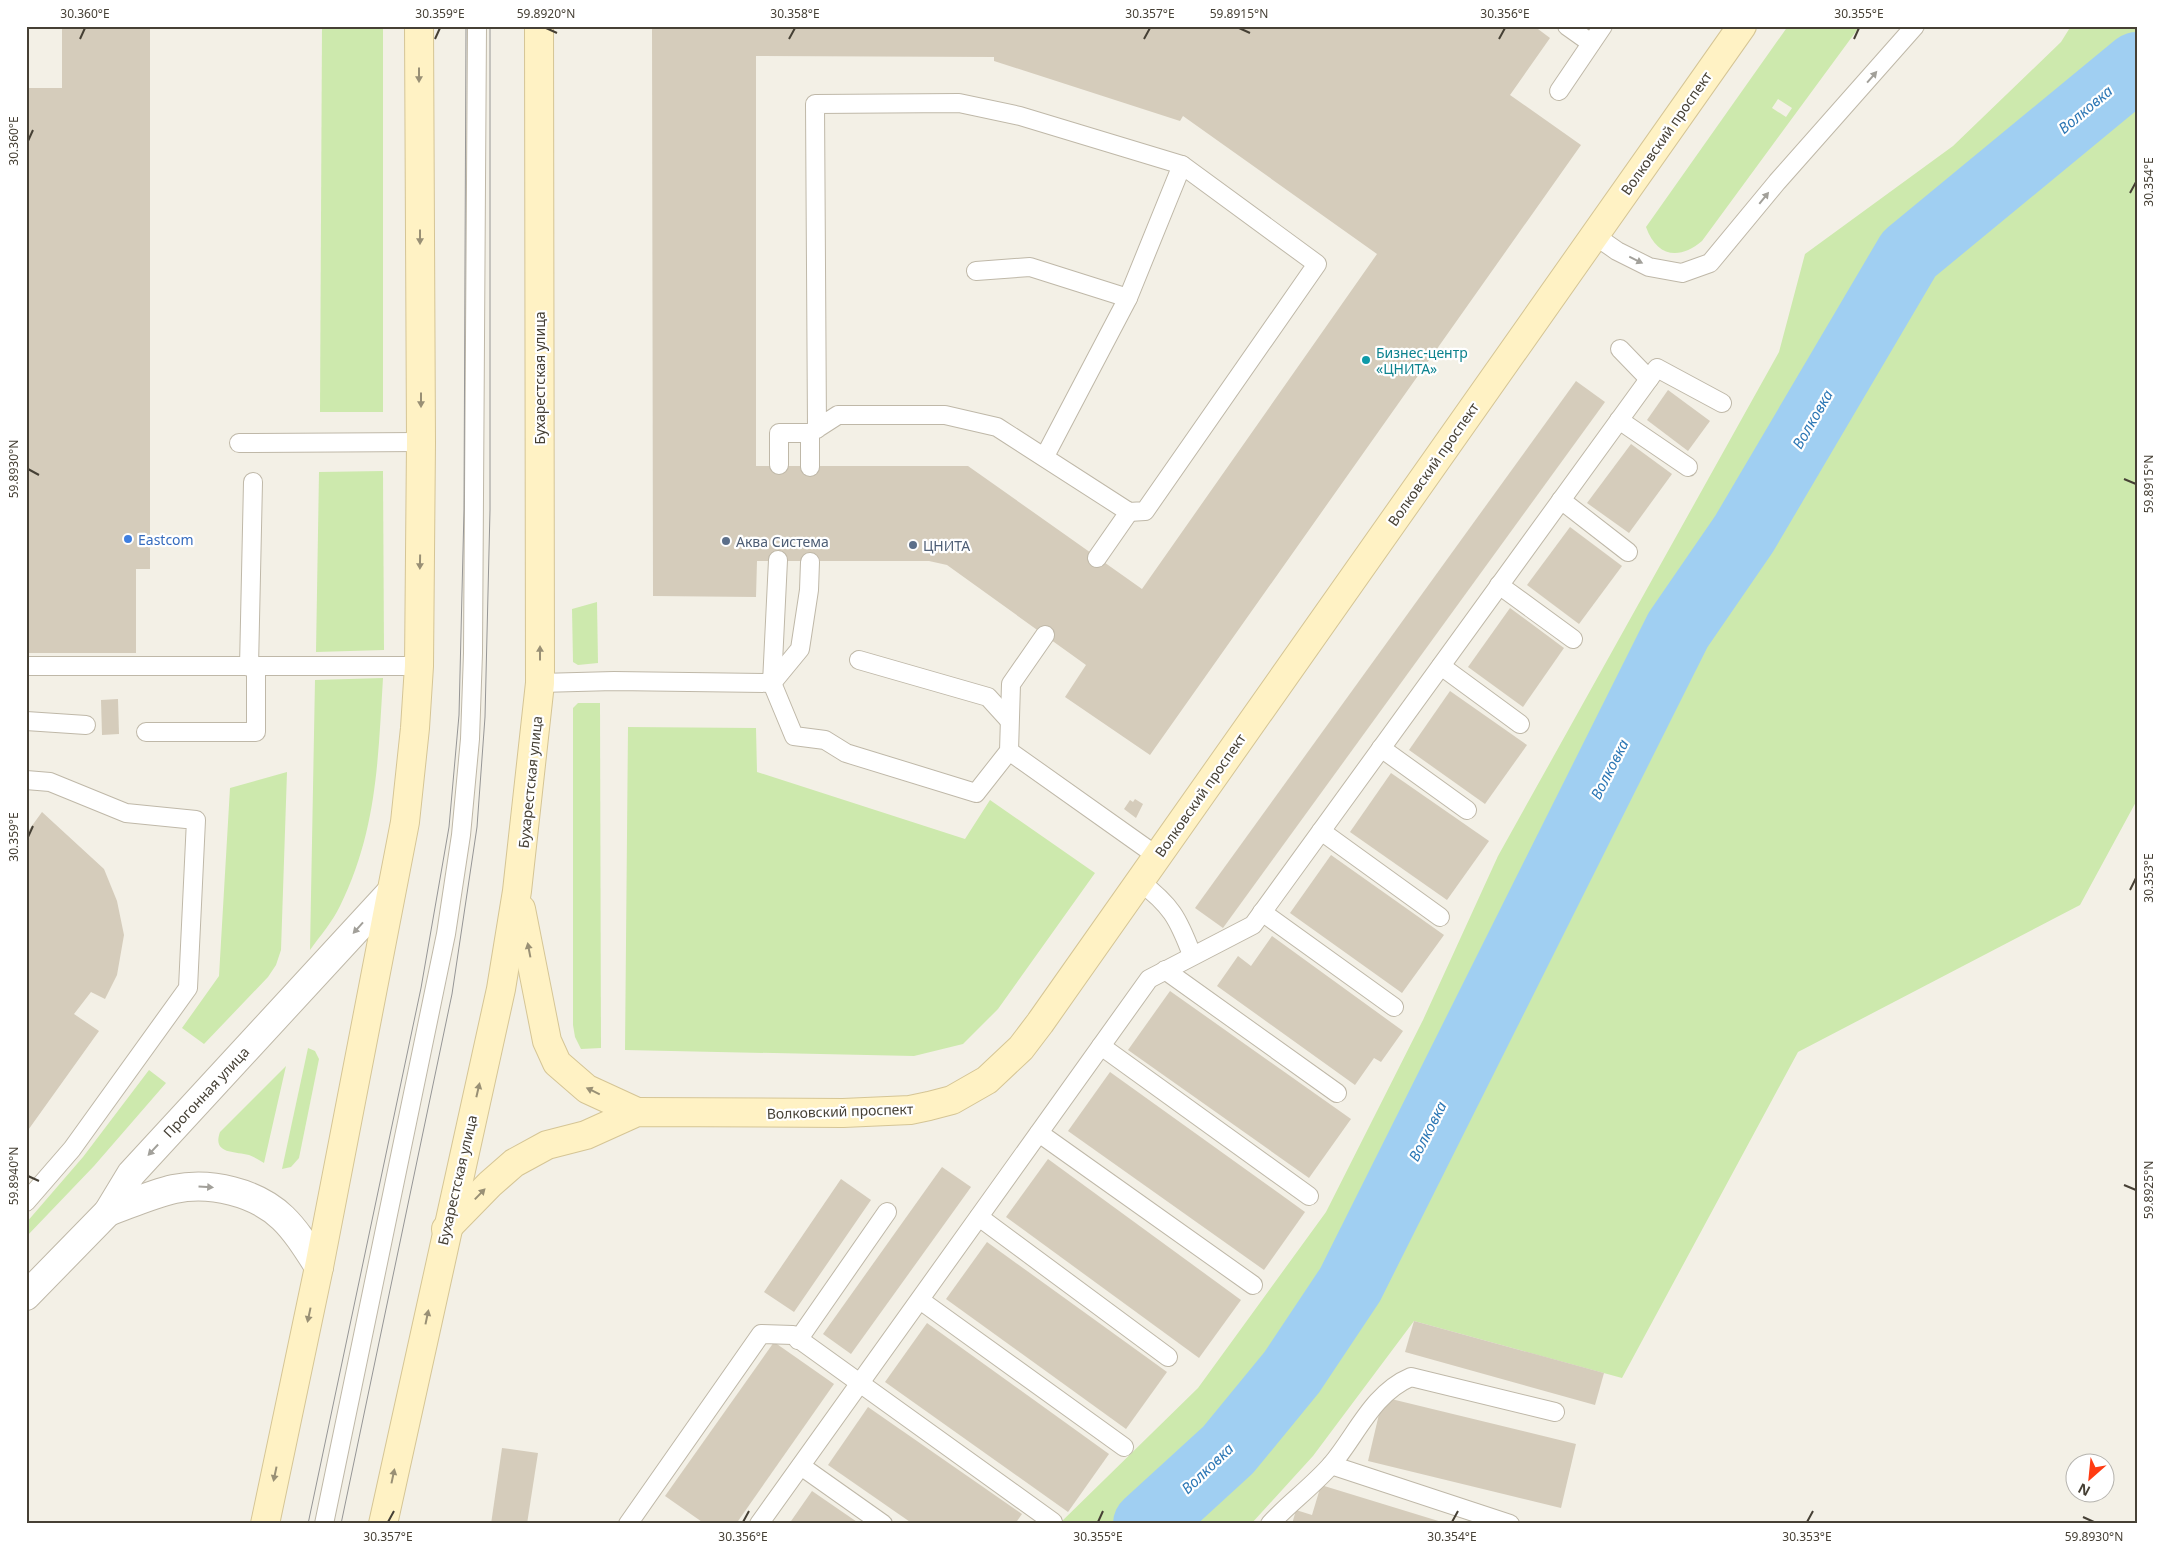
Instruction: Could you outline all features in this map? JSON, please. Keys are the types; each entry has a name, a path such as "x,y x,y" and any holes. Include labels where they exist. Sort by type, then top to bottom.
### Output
{"main road":[{"path":"265,1524 319,1267 405,822 419,666 421,442 419,26"},
{"name":"Бухарестская улица","path":"383,1524 446,1229 501,990 517,891 540,683 539,26"},
{"name":"Волковский проспект","path":"446,1229 490,1184 514,1163 547,1145 586,1135 637,1112 880,1112 910,1110 952,1100 970,1092 988,1080 1021,1048 1742,26"},
{"path":"517,891 547,1042 557,1063 587,1089 637,1112"}],"street":[{"name":"Прогонная улица","path":"26,1296 108,1212 131,1174 390,892"},
{"path":"108,1212 174,1189 198,1186 222,1188 266,1203 285,1220 319,1267"}],"lane":[{"path":"324,1524 446,934 462,826 470,740 473,654 477,26"},
{"path":"1567,26 1591,43"},
{"path":"1559,91 1603,26"},
{"path":"1594,235 1617,251 1649,267 1682,273 1710,263 1777,182 1915,26"},
{"path":"779,465 779,433 814,431 838,415 946,415 997,427 1045,456 1129,512 1145,511 1317,264 1182,165 1020,116 959,103 815,104 814,431 810,467"},
{"path":"1045,456 1128,298 1182,165"},
{"path":"976,271 1030,267 1128,298"},
{"path":"1620,349 1649,379"},
{"path":"759,1524 1149,979 1253,924 1657,368 1722,403"},
{"path":"1620,420 1688,467"},
{"path":"239,442 421,442"},
{"path":"146,732 256,732 252,666 253,482"},
{"path":"1561,500 1628,552"},
{"path":"1098,558 1129,512"},
{"path":"778,560 772,683 794,736 825,740 846,753 976,793 1009,751 1008,719 1011,684 1045,635"},
{"path":"772,683 800,649 810,590 810,562"},
{"path":"1499,585 1573,639"},
{"path":"859,660 988,697 1008,719"},
{"path":"26,666 419,666"},
{"path":"1441,666 1520,724"},
{"path":"540,683 614,681 772,683"},
{"path":"26,721 86,725"},
{"path":"1382,748 1467,810"},
{"path":"1009,751 1157,856"},
{"path":"26,780 50,782 126,813 196,820 188,988 72,1149 26,1202"},
{"path":"1321,831 1440,918"},
{"path":"1139,881 1161,898 1179,921 1192,955"},
{"path":"1262,912 1394,1007"},
{"path":"1165,970 1337,1093"},
{"path":"1101,1046 1309,1196"},
{"path":"1040,1133 1253,1285"},
{"path":"798,1340 887,1212"},
{"path":"978,1217 1168,1357"},
{"path":"920,1300 1124,1448"},
{"path":"628,1524 761,1334 793,1335 1053,1522"},
{"path":"1270,1524 1288,1504 1331,1465 1375,1405 1395,1384 1411,1377 1555,1412"},
{"path":"1331,1465 1510,1524"},
{"path":"801,1466 884,1524"}],"green space":[{"path":"322,26 383,26 383,412 320,412"},
{"path":"1788,26 1860,26 1702,241 1685,251 1669,252 1656,244 1650,237 1646,227","holes":["1778,99 1792,108 1786,117 1772,108"]},
{"path":"2071,26 2137,26 2137,800 2080,905 1798,1052 1622,1378 1414,1321 1313,1456 1251,1524 1059,1524 1198,1388 1326,1212 1423,1020 1498,856 1779,352 1805,254 1953,146 2061,42"},
{"path":"383,471 384,650 316,652 319,472"},
{"path":"597,602 598,663 578,665 573,662 572,609"},
{"path":"383,678 374,795 362,850 337,912 310,950 315,680"},
{"path":"578,703 600,703 601,1048 581,1049 575,1037 573,1025 573,708"},
{"path":"628,727 756,728 757,772 965,839 990,800 1095,873 998,1009 963,1044 914,1056 625,1050"},
{"path":"287,772 281,950 276,965 268,977 204,1044 182,1028 219,976 230,788"},
{"path":"308,1048 315,1051 319,1059 299,1158 291,1167 282,1169"},
{"path":"286,1066 264,1163 249,1155 231,1152 222,1148 218,1139 220,1132"},
{"path":"149,1070 166,1083 94,1166 26,1237 26,1223 83,1157"}],"building":[{"path":"62,26 150,26 150,569 136,569 136,653 26,653 26,88 62,88"},
{"name":"Бизнес-центр «ЦНИТА»","path":"652,26 1534,26 1550,38 1510,95 1581,145 1150,755 1065,697 1086,665 947,565 929,561 757,561 756,597 653,596","holes":["756,56 994,57 994,61 1180,121 1183,116 1377,254 1142,589 968,466 756,466"]},
{"path":"1576,381 1605,402 1223,928 1195,908"},
{"path":"1668,390 1710,421 1688,451 1647,420"},
{"path":"1631,444 1672,474 1629,533 1587,503"},
{"path":"1570,527 1622,566 1579,624 1527,585"},
{"path":"1510,608 1564,648 1523,707 1468,667"},
{"path":"1450,691 1527,745 1485,804 1409,750"},
{"path":"118,699 119,734 102,735 101,700"},
{"path":"1391,773 1489,841 1447,900 1350,832"},
{"path":"1135,799 1143,804 1136,818 1124,809 1130,800 1133,802"},
{"path":"42,812 104,869 117,901 124,935 117,975 105,999 91,992 74,1014 99,1031 26,1133 26,834"},
{"path":"1331,855 1444,935 1402,993 1290,913"},
{"path":"1272,936 1403,1031 1381,1062 1374,1058 1355,1085 1217,986 1238,956 1251,966"},
{"path":"1170,991 1351,1119 1309,1178 1128,1050"},
{"path":"1110,1072 1305,1212 1264,1270 1068,1131"},
{"path":"1048,1159 1241,1300 1199,1358 1006,1217"},
{"path":"942,1167 971,1187 851,1354 823,1334"},
{"path":"841,1179 871,1200 794,1312 764,1292"},
{"path":"987,1242 1167,1372 1126,1429 946,1299"},
{"path":"1414,1321 1604,1373 1595,1405 1405,1352"},
{"path":"927,1323 1109,1454 1068,1512 885,1382"},
{"path":"774,1342 834,1384 736,1524 705,1524 665,1496"},
{"path":"1383,1397 1576,1444 1561,1508 1368,1461"},
{"path":"868,1407 1022,1514 1015,1524 913,1524 828,1465"},
{"path":"502,1448 538,1453 527,1524 491,1524"},
{"path":"1321,1485 1445,1524 1292,1524 1296,1510 1312,1515"},
{"path":"812,1491 860,1524 789,1524"}],"waterway":[{"name":"Волковка","path":"1147,1524 1228,1450 1292,1372 1350,1285 1678,630 1744,534 1909,254 2137,66"}],"tram line":[{"path":"308,1524 421,988 449,827 459,715 464,510 466,26"},
{"path":"341,1524 452,994 477,827 485,717 490,510 490,26"}],"place":[{"name":"Бизнес-центр «ЦНИТА»","path":"1366,360"},
{"name":"Eastcom","path":"128,539"},
{"name":"Аква Система","path":"726,541"},
{"name":"ЦНИТА","path":"913,545"}]}
